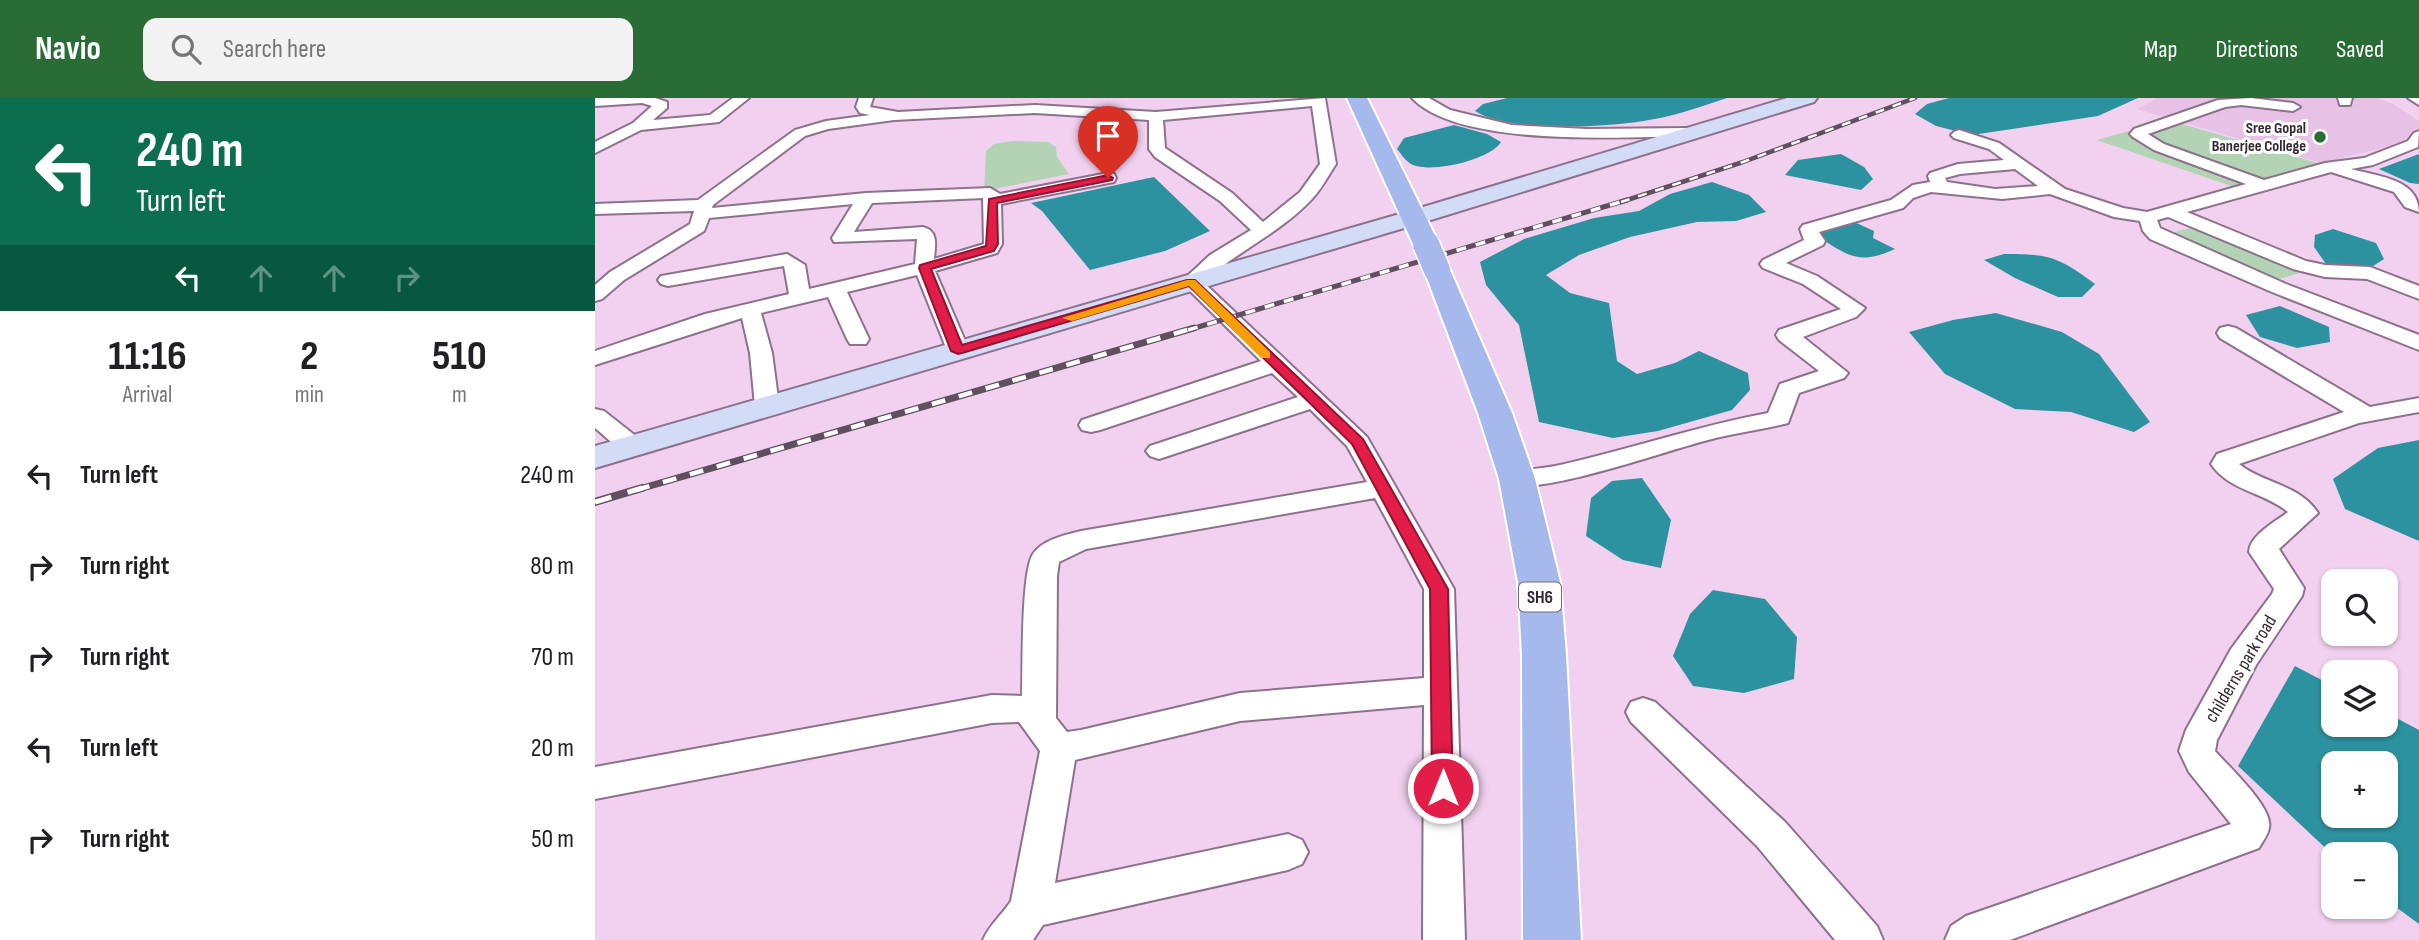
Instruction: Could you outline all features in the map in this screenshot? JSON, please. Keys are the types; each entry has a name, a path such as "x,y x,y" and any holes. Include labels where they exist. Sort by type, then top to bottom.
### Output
{"main road":[{"name":"SH6","path":"1357,98 1431,257 1495,413 1517,479 1539,582 1544,655 1552,940"},
{"path":"595,457 1412,218 1807,98"}],"street":[{"path":"638,126 714,119 742,98"},
{"path":"866,98 865,110 898,116"},
{"path":"1135,114 1137,98"},
{"path":"2415,98 2419,101"},
{"path":"595,102 642,99 663,103 638,126 595,148"},
{"path":"1423,101 1446,100"},
{"path":"1423,101 1464,119 1531,131 1690,132"},
{"path":"2266,186 2159,148 2138,134 2151,127 2223,103 2241,101 2293,107"},
{"path":"595,295 617,276 692,231 698,226 702,209 800,132 826,125 898,116 1104,104 1135,114 1156,116 1196,105 1311,111"},
{"path":"1217,123 1311,111"},
{"path":"1311,111 1328,164 1306,196 1252,237 1217,259 1191,282 1358,442 1439,589 1444,940"},
{"path":"1156,116 1157,149 1161,154 1222,194 1271,259"},
{"path":"1959,135 1994,146 2050,189 2111,210 2147,217 2325,168 2367,162 2413,144 2419,136"},
{"path":"1940,185 1936,176 1948,171 2018,164"},
{"path":"2325,168 2400,188 2411,203 2419,207"},
{"path":"992,201 1108,178"},
{"path":"1517,479 1560,473 1708,432 1779,418 1788,389 1836,373 1787,335 1849,313 1855,308 1810,281 1770,264 1816,241 1809,235 1809,229 1897,204 1904,195 1915,189 1940,185 1995,194 2050,189"},
{"path":"595,209 702,209 990,193 993,244 990,249 924,268 713,318 595,358"},
{"path":"866,198 841,238 923,233 926,237 924,268 958,351"},
{"path":"2170,211 2300,265 2325,271 2370,273 2419,293"},
{"path":"2147,217 2152,231 2157,235 2279,288 2419,343"},
{"path":"668,280 787,260 795,265 800,297"},
{"path":"835,289 858,339"},
{"path":"750,310 761,353 767,406"},
{"path":"2228,333 2366,415"},
{"path":"1091,425 1276,365"},
{"path":"1159,451 1313,400"},
{"name":"childerns park road","path":"1966,940 1980,930 2095,892 2245,836 2250,828 2250,818 2202,761 2197,751 2199,740 2243,658 2287,596 2289,588 2264,552 2264,546 2304,513 2292,502 2235,473 2224,464 2226,460 2366,415 2419,405"},
{"path":"595,416 633,446"},
{"path":"1005,940 1016,930 1030,908 1049,732 1042,576 1045,558 1059,548 1081,540 1383,488"},
{"path":"595,783 992,709 1023,707 1049,732 1081,745 1240,707 1441,690"},
{"path":"1643,712 1772,834 1862,940"},
{"path":"1030,908 1288,852"}],"shaded area":[{"name":"Sree Gopal Banerjee College","path":"2158,98 2378,98 2395,105 2419,121 2419,130 2399,144 2321,163 2137,109"}],"green space":[{"path":"2168,120 2324,165 2237,188 2097,140"},
{"path":"1012,141 1048,142 1056,147 1057,157 1069,174 984,191 986,151 994,144"},
{"path":"2194,227 2303,272 2269,282 2160,236"}],"water":[{"path":"1507,98 1727,98 1669,116 1599,126 1515,123 1492,119 1475,111 1483,104"},
{"path":"1949,98 2138,98 2098,116 1972,135 1936,126 1915,114 1927,104"},
{"path":"1454,125 1487,134 1501,142 1473,159 1433,167 1413,165 1397,149 1404,138"},
{"path":"1841,154 1864,167 1873,179 1861,190 1785,175 1798,160"},
{"path":"2419,154 2419,184 2410,183 2379,169"},
{"path":"1154,177 1210,231 1165,251 1090,270 1042,211 1031,203"},
{"path":"1712,182 1749,195 1766,212 1736,221 1697,222 1630,237 1579,255 1546,275 1570,293 1609,303 1617,361 1637,374 1675,363 1699,351 1748,373 1750,390 1732,410 1658,431 1613,438 1539,422 1519,325 1486,285 1480,262 1524,239 1594,218 1639,211 1670,194"},
{"path":"1852,221 1874,231 1873,238 1895,249 1872,257 1854,256 1817,236 1817,233"},
{"path":"2333,229 2376,243 2384,259 2370,268 2326,264 2314,247 2315,235"},
{"path":"2004,254 2053,259 2095,284 2082,297 2058,297 2015,278 1984,260"},
{"path":"2280,306 2329,327 2330,342 2297,348 2260,337 2246,315"},
{"path":"1996,313 2062,332 2099,354 2150,422 2134,432 2071,412 2015,409 1945,374 1909,332 1953,320"},
{"path":"2419,440 2419,541 2345,509 2333,479 2378,448"},
{"path":"1642,478 1671,520 1661,568 1623,560 1586,536 1591,498 1612,481"},
{"path":"1713,590 1765,599 1797,637 1794,679 1744,693 1693,686 1673,656 1690,614"},
{"path":"2295,666 2321,680 2321,737 2398,737 2398,719 2419,730 2419,924 2398,909 2398,842 2321,844 2238,766"}],"railway":[{"path":"1621,202 1743,162 1915,98"},
{"path":"1188,330 1627,200"},
{"path":"636,490 1194,328"},
{"path":"595,502 642,488"}],"slow traffic":[{"path":"1068,318 1191,282 1266,355"}],"place":[{"name":"Sree Gopal Banerjee College","path":"2320,137"}],"route":[{"path":"1108,178 992,201 993,244 990,249 924,268 958,351 1191,282 1358,442 1439,589 1443,788"}]}
